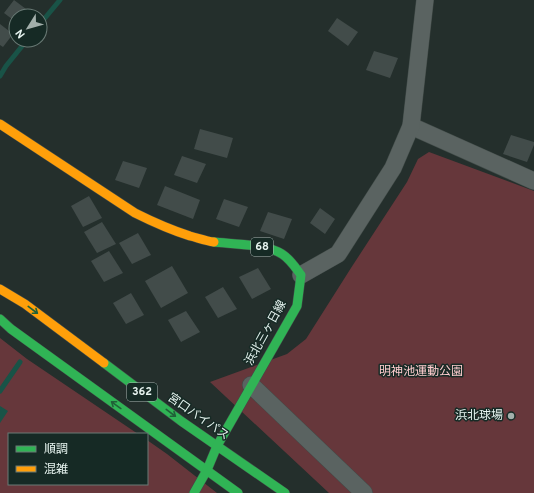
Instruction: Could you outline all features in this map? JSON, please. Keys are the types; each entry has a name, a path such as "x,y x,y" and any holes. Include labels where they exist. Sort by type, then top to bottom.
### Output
{"main road":[{"name":"68","path":"0,124 135,213 157,224 207,241 266,247 281,253 291,261 301,275"},
{"name":"浜北三ヶ日線","path":"194,493 207,470 217,446 297,306 301,275"},
{"name":"宮口バイパス","path":"0,289 25,304 181,421 285,493"},
{"name":"362","path":"0,318 11,329 238,493"}],"street":[{"path":"301,275 338,254 393,168 412,126 425,0"},
{"path":"412,126 534,181"},
{"path":"251,385 364,493"}],"green space":[{"name":"明神池運動公園","path":"429,152 534,191 534,493 329,493 210,382 287,354 306,339 407,182 418,159"},
{"path":"0,338 27,359 137,433 8,433 8,485 148,485 148,441 217,493 0,493"}],"shaded area":[{"path":"0,406 8,411 0,423"}],"building":[{"path":"14,0 25,8 8,8 8,16 4,13"},
{"path":"337,18 358,32 348,46 328,31"},
{"path":"0,24 8,30 8,40 3,47 0,45"},
{"path":"374,51 398,58 390,78 366,70"},
{"path":"200,129 233,138 227,158 194,149"},
{"path":"511,135 534,142 527,162 503,154"},
{"path":"182,156 206,164 197,183 174,175"},
{"path":"123,161 147,168 139,188 115,180"},
{"path":"165,186 200,200 193,219 157,205"},
{"path":"89,196 102,218 83,227 71,206"},
{"path":"224,199 248,207 239,227 216,219"},
{"path":"320,208 335,219 325,234 310,223"},
{"path":"268,212 292,219 284,239 260,231"},
{"path":"102,222 116,244 97,253 84,232"},
{"path":"138,233 151,255 132,264 119,243"},
{"path":"109,251 123,273 104,282 91,261"},
{"path":"172,266 188,293 161,308 145,281"},
{"path":"258,268 271,289 252,299 239,277"},
{"path":"223,287 237,309 218,318 205,297"},
{"path":"131,293 144,315 126,324 113,303"},
{"path":"186,311 200,332 181,342 168,320"}],"waterway":[{"path":"48,14 60,0"},
{"path":"0,76 21,48"},
{"path":"0,391 20,362"}],"traffic: fast":[{"path":"194,493 207,470 217,446 297,306 301,275 288,258 276,251 259,246 214,242"},
{"path":"0,319 11,329 238,493"},
{"path":"104,363 181,421 285,493"}],"traffic: slow":[{"path":"0,124 135,213 176,231 214,242"},
{"path":"0,289 25,304 104,363"}],"place":[{"name":"浜北球場","path":"511,416"}]}
